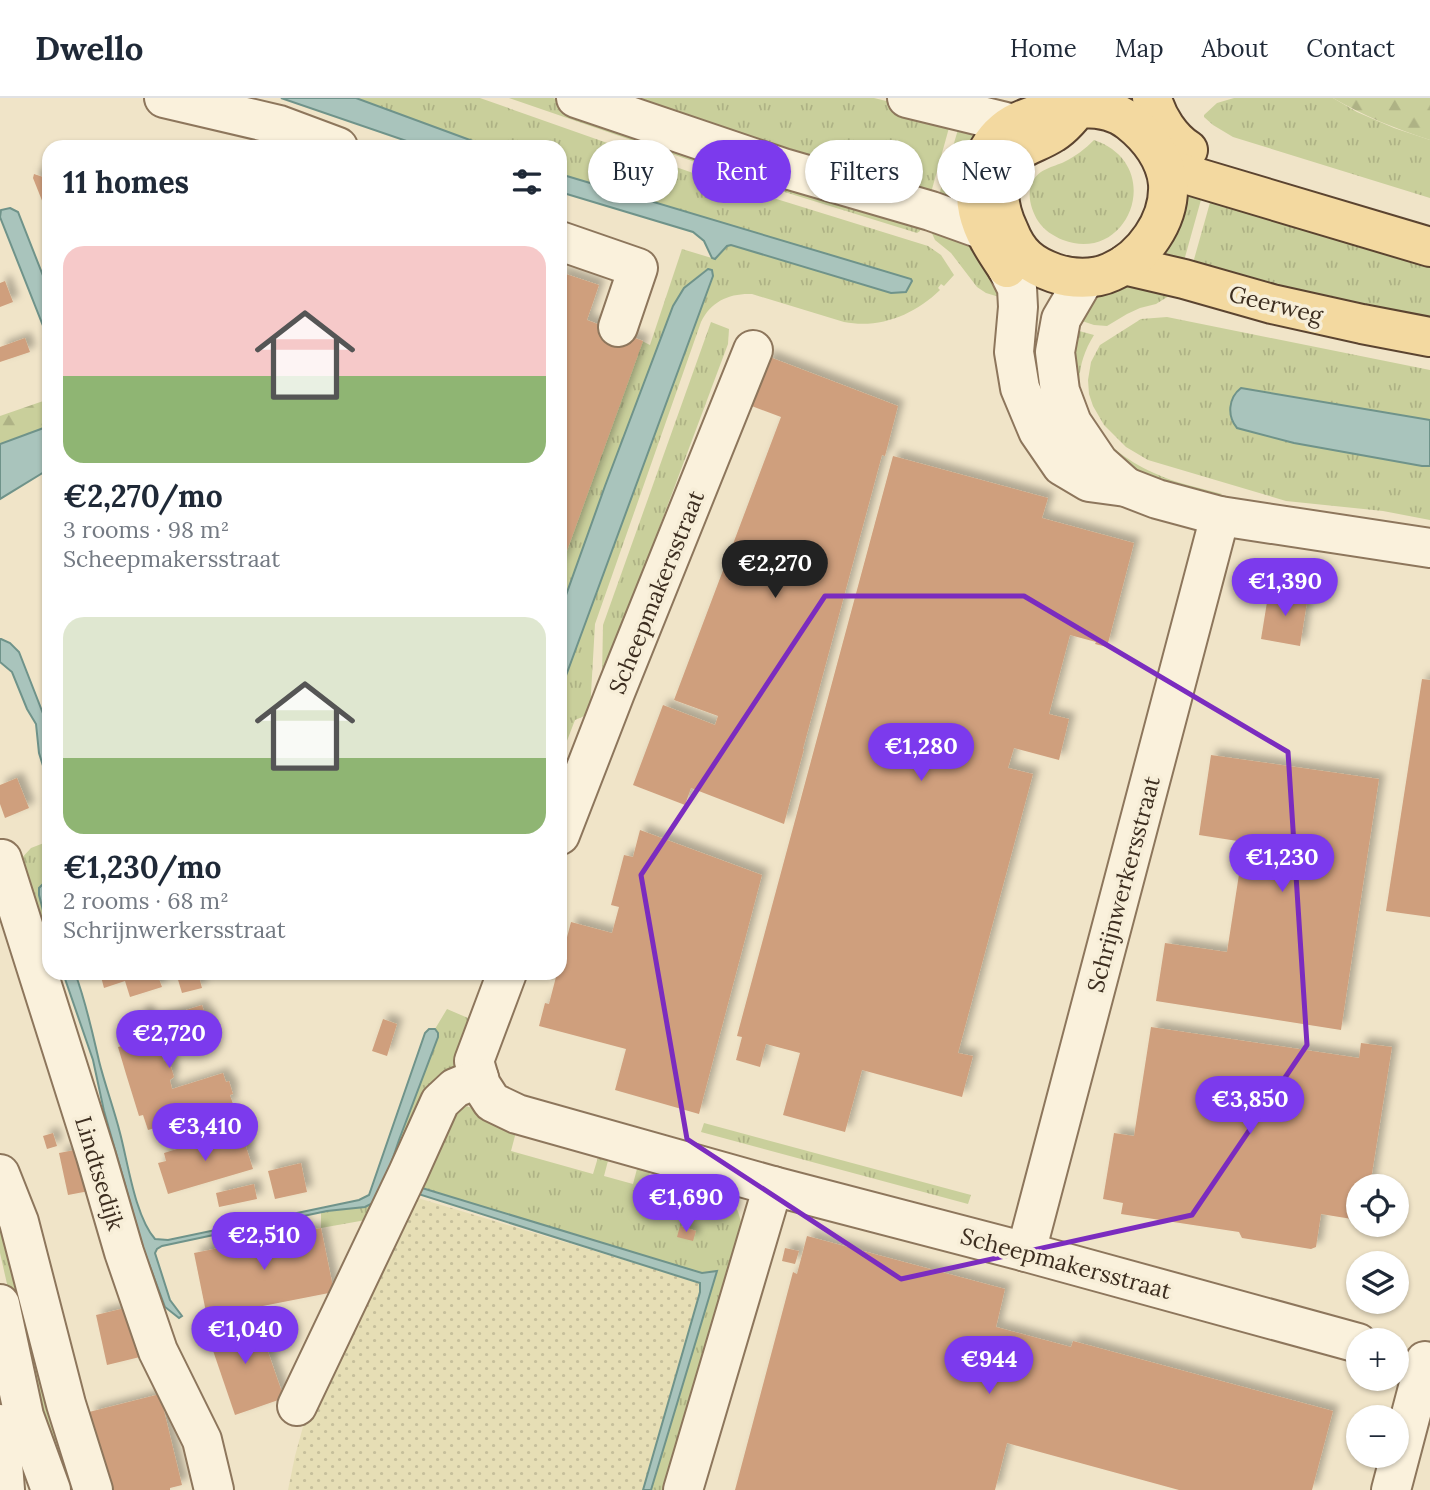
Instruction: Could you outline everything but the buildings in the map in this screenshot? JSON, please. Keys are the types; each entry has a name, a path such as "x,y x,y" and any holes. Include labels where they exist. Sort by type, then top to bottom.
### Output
{"main road":[{"path":"1001,245 1004,221 999,188 1003,172 1010,158 1021,148 1054,133 1071,103"},
{"path":"1136,106 1149,140 1165,168 1168,183 1167,201 1161,221 1142,250 1108,274 1085,278 1058,274 1038,267 1001,245 978,210 975,186 988,151 1014,124 1071,103 1116,114 1136,106 1154,104 1165,128 1182,146 1205,160 1243,175 1265,199"},
{"path":"1165,168 1430,247"},
{"name":"Geerweg","path":"1124,265 1272,304 1430,337"}],"street":[{"path":"164,98 279,125 319,140"},
{"path":"576,98 783,168 931,211 1001,245 1017,288 1014,352 1020,388 1038,431 1062,466 1089,482 1126,487 1157,499 1220,516 1430,548"},
{"path":"907,98 1014,124"},
{"path":"567,243 638,268 618,327"},
{"path":"1085,278 1061,319 1055,352 1060,391 1072,423 1099,463 1126,487"},
{"name":"Scheepmakersstraat","path":"567,817 753,350"},
{"name":"Schrijnwerkersstraat","path":"1026,1252 1220,516"},
{"name":"Lindtsedijk","path":"0,867 2,859 124,1252 158,1352 202,1440 214,1490"},
{"path":"297,1406 440,1102 455,1088 479,1078 474,1061 504,980"},
{"name":"Scheepmakersstraat","path":"479,1078 492,1102 517,1114 773,1186 1346,1340"},
{"path":"0,1174 19,1222 66,1404 93,1490"},
{"path":"683,1490 773,1186"},
{"path":"0,1304 8,1421 5,1490"},
{"path":"1391,1490 1417,1359"},
{"path":"8,1421 51,1490"}],"highlighted area":[{"path":"825,596 1024,596 1288,752 1307,1045 1192,1215 901,1279 687,1139 641,875"}],"shaded area":[{"path":"408,1195 701,1283 643,1490 288,1490 307,1412"}],"green space":[{"path":"356,98 480,98 599,140 588,140 588,182 567,176 567,140 470,140"},
{"path":"509,98 553,98 672,140 631,140"},
{"path":"612,98 874,98 952,117 946,140 937,140 937,171 929,200 923,198 923,140 805,140 805,160 791,156 791,140 743,140"},
{"path":"1234,98 1333,98 1357,112 1430,140 1430,198 1233,137 1204,117 1217,103"},
{"path":"1333,98 1430,98 1430,140 1380,122"},
{"path":"961,119 994,127 990,140 955,140"},
{"path":"1094,140 1116,152 1129,170 1134,189 1131,209 1121,226 1106,238 1086,244 1063,240 1049,232 1038,221 1031,203 1035,203 1036,177 1084,149"},
{"path":"678,142 692,146 692,161 678,156"},
{"path":"678,168 692,173 692,203 789,203 928,246 941,255 954,275 944,286 941,284 938,288 940,290 919,307 883,322 844,322 752,294 736,295 722,300 705,315 595,624 590,711 575,720 567,741 567,673 713,276 712,270 707,269 692,281 673,306 567,592 567,550 642,341 650,345 682,249 715,259 731,245 891,293 903,293 911,279 656,203 678,203"},
{"path":"791,177 805,181 805,198 791,194"},
{"path":"1204,189 1182,268 1153,255 1178,195"},
{"path":"1213,192 1430,257 1430,326 1191,270"},
{"path":"820,203 875,203 923,218 917,233"},
{"path":"940,203 970,203 967,211"},
{"path":"929,227 965,233 1006,299 986,293 977,287 951,253 935,240"},
{"path":"1118,280 1172,294 1107,326 1076,319 1090,296"},
{"path":"1167,317 1430,370 1430,420 1241,388 1231,420 1237,428 1294,443 1430,466 1430,520 1383,511 1286,501 1148,460 1126,447 1104,425 1093,406 1088,380 1091,362 1100,345 1141,319"},
{"path":"711,322 729,329 728,344 603,678 603,625"},
{"path":"1072,329 1094,335 1083,357 1079,379 1089,418 1100,434 1134,462 1154,473 1222,494 1216,497 1161,481 1144,475 1116,458 1080,414"},
{"path":"42,401 42,429 0,444 0,416"},
{"path":"42,844 42,941 19,861 31,848"},
{"path":"447,1009 475,1021 462,1054 377,1218 321,1228 321,1212 365,1207 384,1184 438,1037 435,1029"},
{"path":"463,1105 516,1132 511,1151 593,1174 599,1154 609,1157 604,1176 633,1184 638,1165 651,1169 646,1188 688,1199 681,1222 689,1223 701,1181 723,1192 737,1208 742,1226 668,1490 651,1490 716,1271 702,1273 412,1185 448,1107"},
{"path":"704,1123 971,1195 968,1204 701,1132"},
{"path":"0,1188 78,1490 61,1490 12,1306 0,1253"}],"water":[{"path":"281,98 356,98 470,140 404,140"},
{"path":"567,176 588,182 588,200 567,194"},
{"path":"597,203 657,203 912,281 906,292 891,293 731,245 715,259 704,241 693,232"},
{"path":"10,208 18,212 42,273 42,323 0,217 1,210"},
{"path":"708,269 712,270 713,276 567,673 567,592 673,306 684,288"},
{"path":"1241,388 1430,420 1430,466 1294,443 1237,428 1230,407 1233,397"},
{"path":"42,429 42,473 0,499 0,444"},
{"path":"0,639 10,643 19,652 42,711 42,763 36,724 12,672 0,662"},
{"path":"42,885 42,906 39,895"},
{"path":"65,980 78,980 79,984 142,1217 155,1239 168,1240 359,1200 369,1195 425,1033 429,1029 435,1029 438,1033 384,1184 375,1202 365,1207 327,1211 162,1246 155,1253 170,1300 182,1316 179,1318 165,1307 143,1248 104,1111 93,1060"},
{"path":"422,1188 702,1273 717,1271 651,1490 643,1490 700,1292 700,1283 415,1193"}]}
